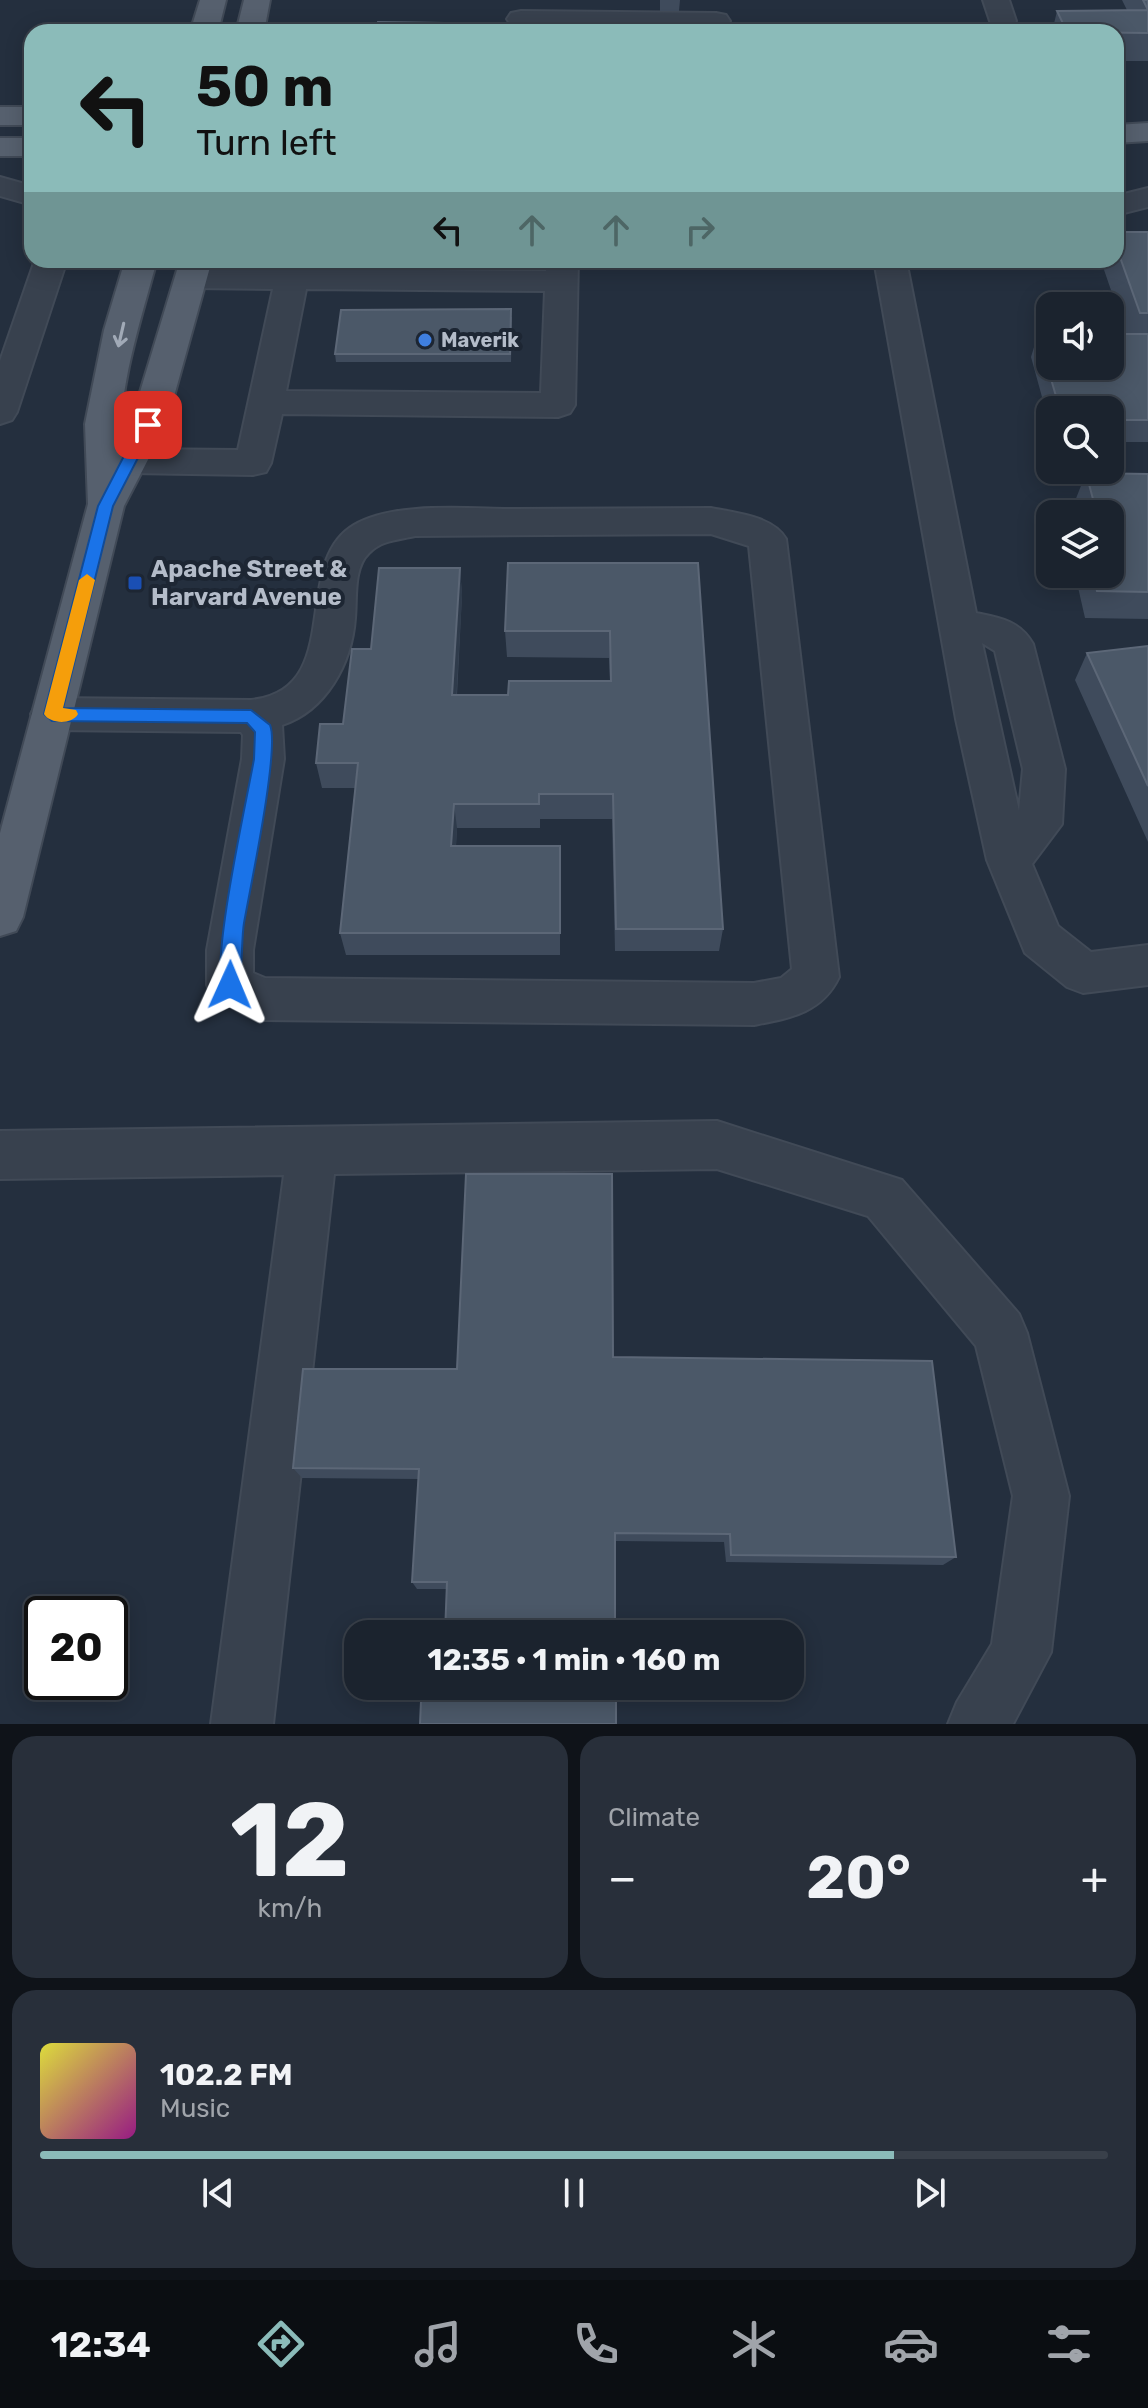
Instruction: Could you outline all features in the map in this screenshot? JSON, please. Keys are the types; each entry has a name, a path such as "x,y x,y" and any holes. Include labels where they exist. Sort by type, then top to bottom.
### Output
{"main road":[{"path":"206,24 213,0"},
{"path":"253,24 257,0"},
{"path":"0,116 24,116"},
{"path":"1124,128 1148,130"},
{"path":"1124,133 1148,130"},
{"path":"0,147 24,147"},
{"path":"106,506 103,424 121,330 139,268"},
{"path":"0,917 106,506 148,425 194,269"}],"street":[{"path":"521,17 716,21"},
{"path":"0,186 24,194"},
{"path":"1124,204 1148,197"},
{"path":"0,412 9,356 48,268"},
{"path":"892,268 977,719 1009,860 1041,939 1083,973 1148,965"},
{"path":"194,269 561,270 558,405 267,402"},
{"path":"129,461 253,463 294,270"},
{"path":"52,714 251,716 275,714 295,703 319,675 333,635 338,576 345,555 367,535 415,523 711,521 745,529 767,539 816,977 793,997 754,1004 263,999 230,985 230,950 263,759 264,730 251,716"},
{"path":"959,624 999,632 1013,644 1044,769 1040,824 1009,860"},
{"path":"0,1155 717,1145 884,1197 1000,1333 1041,1496 1021,1652 979,1724"},
{"path":"242,1724 312,1150"}],"building":[{"path":"1148,10 1148,33 1124,33 1124,24 1063,24 1057,11"},
{"path":"378,22 444,23 444,24"},
{"path":"1124,232 1148,232 1148,313 1140,313 1124,268"},
{"name":"Maverik","path":"511,309 510,354 335,354 341,310"},
{"path":"1124,334 1148,334 1148,420 1124,420 1124,396 1056,396 1051,380 1124,380"},
{"path":"1124,474 1148,474 1148,592 1097,591 1096,588 1124,588 1124,500 1093,500 1089,484 1124,484"},
{"path":"508,563 698,563 723,929 616,929 613,794 539,794 539,804 454,804 451,846 560,846 560,933 340,933 358,763 316,763 320,724 343,724 352,649 371,649 379,568 460,568 452,695 508,695 509,681 611,681 610,631 505,631"},
{"path":"1148,646 1148,786 1087,653"},
{"path":"466,1174 612,1174 613,1357 932,1361 956,1557 731,1555 730,1534 615,1533 615,1620 446,1620 447,1582 412,1582 419,1469 293,1468 303,1369 457,1369"},
{"path":"616,1700 616,1724 420,1724 421,1701"}],"slow traffic":[{"path":"70,714 52,714 87,580"}],"place":[{"name":"Maverik","path":"425,340"},
{"name":"Apache Street & Harvard Avenue","path":"135,583"}],"route":[{"path":"148,425 106,506 52,714 251,716 264,730 263,759 230,950 230,985"}]}
